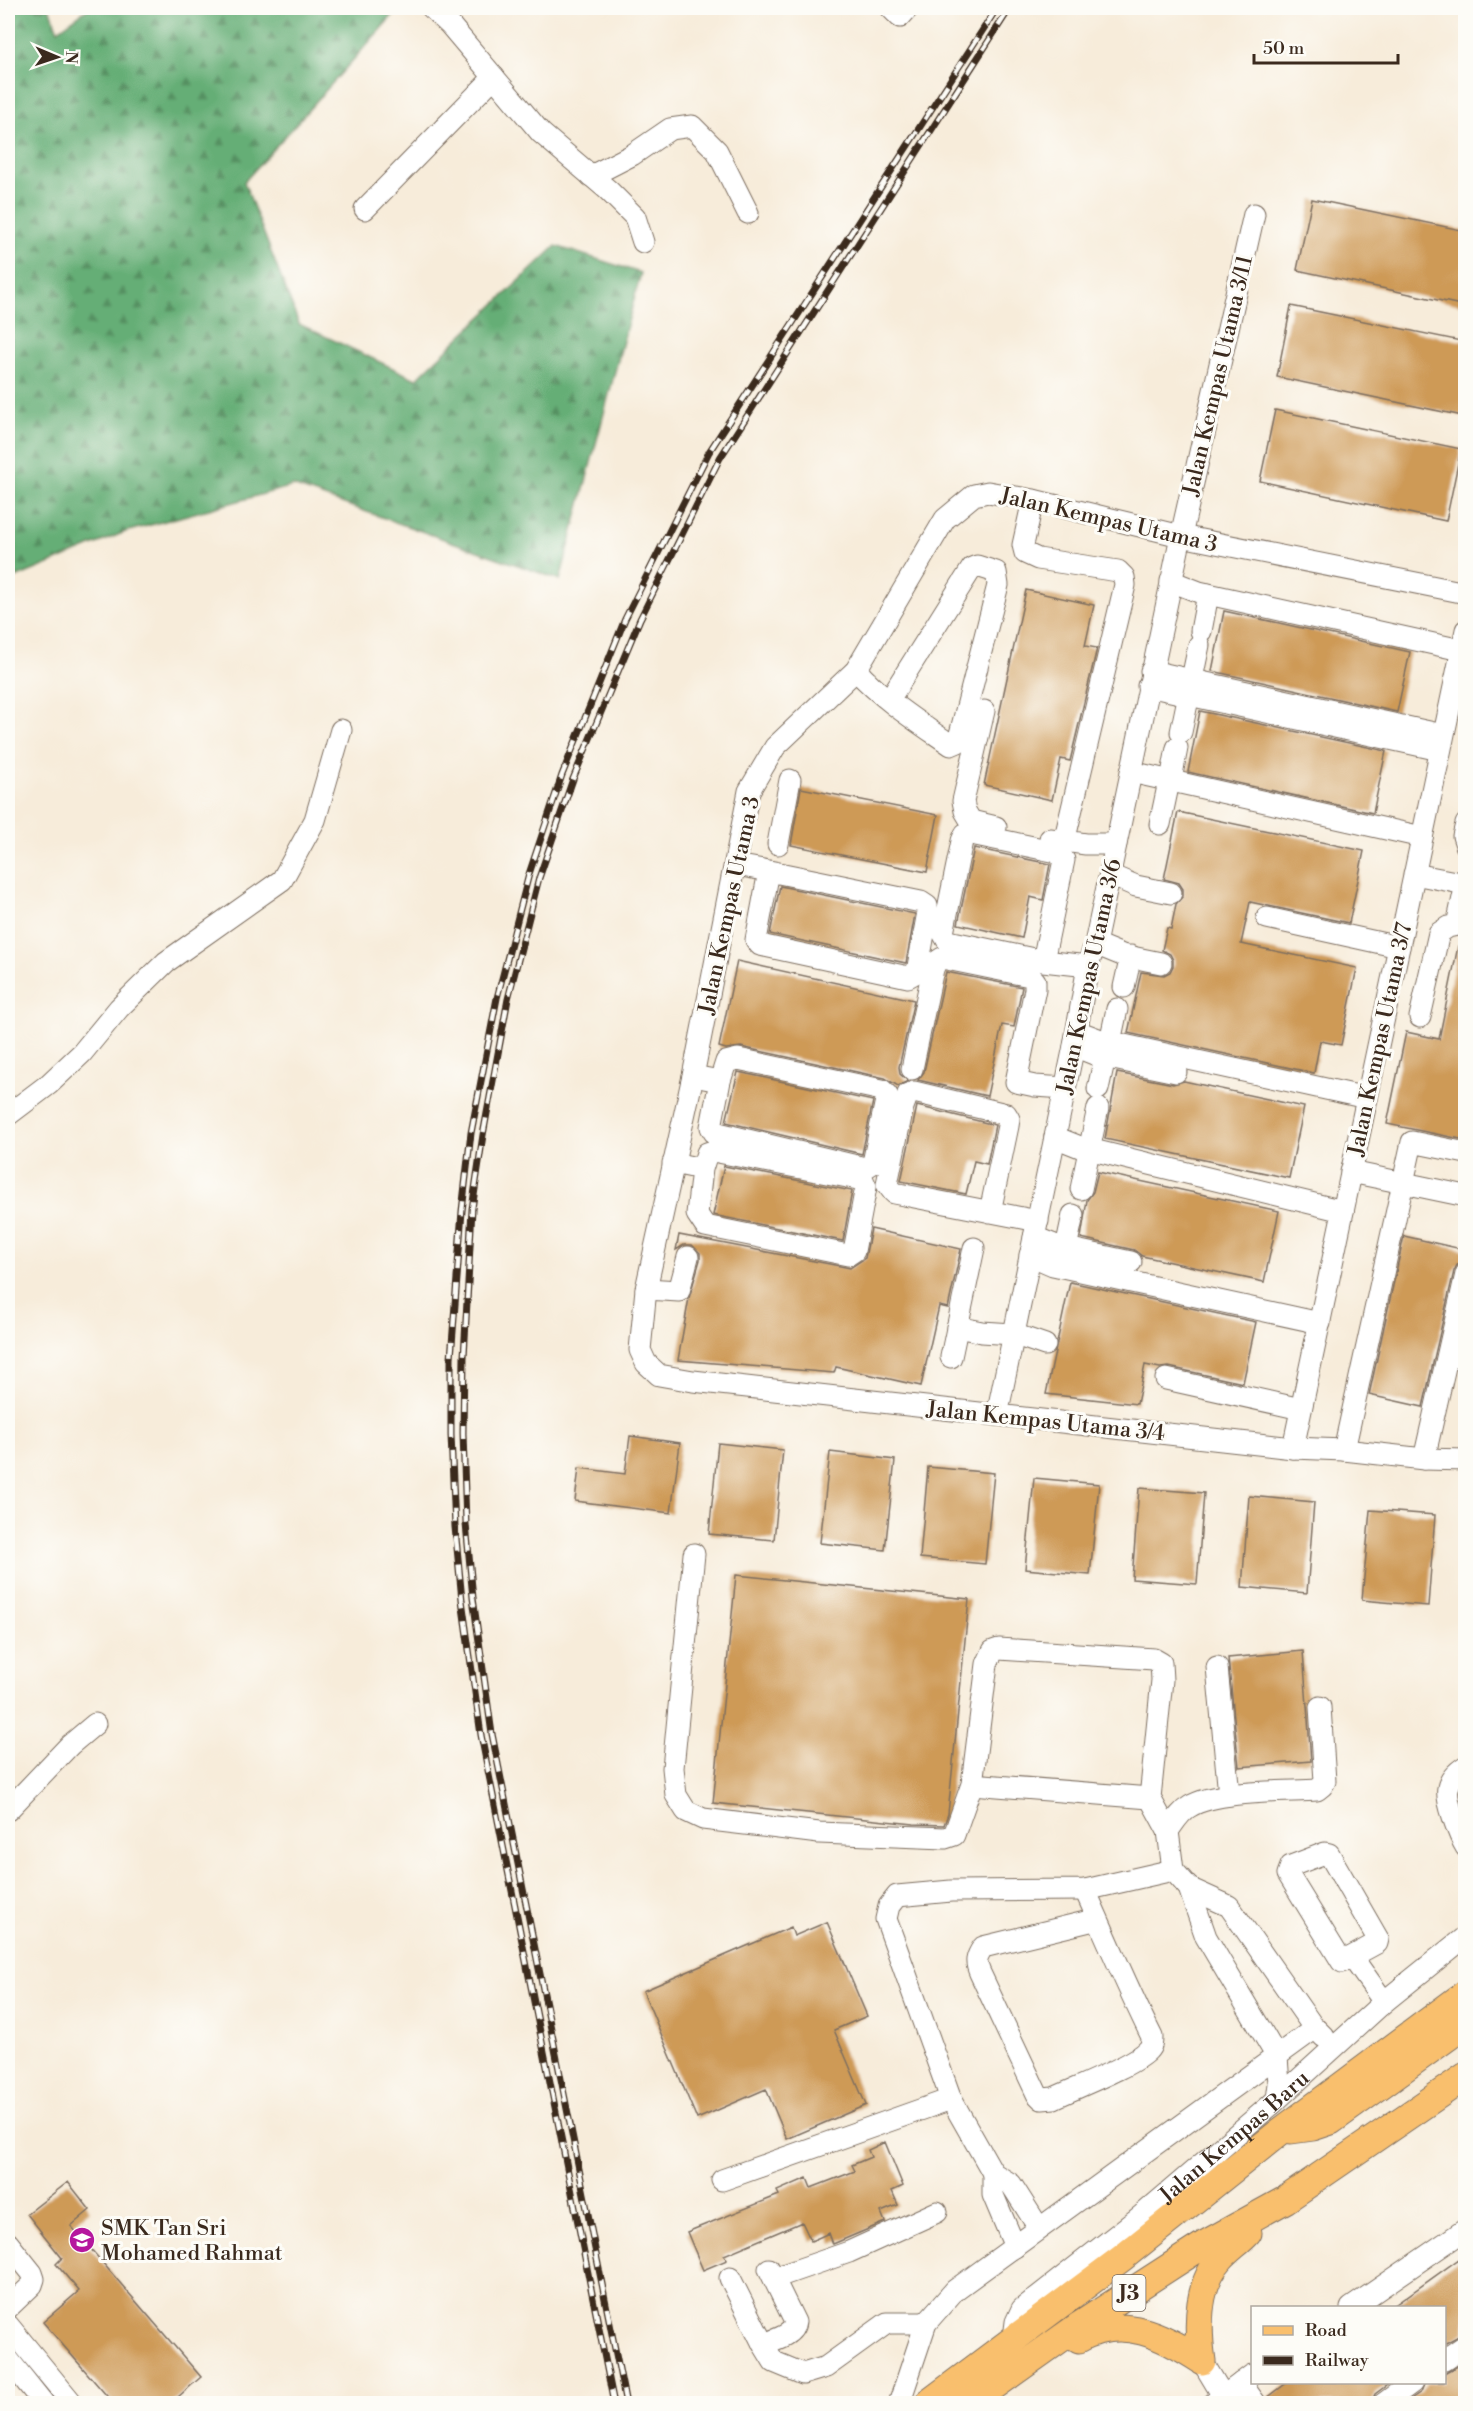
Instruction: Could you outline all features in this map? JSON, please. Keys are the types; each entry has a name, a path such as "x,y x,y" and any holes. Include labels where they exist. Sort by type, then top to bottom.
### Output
{"main road":[{"name":"Jalan Kempas Baru","path":"927,2403 1155,2232 1281,2131 1466,1993"},
{"path":"1281,2131 1313,2127 1331,2121 1466,2024"},
{"name":"J3","path":"974,2400 1118,2300 1205,2244 1285,2200 1465,2076"},
{"path":"1202,2361 1199,2318 1209,2276 1221,2258 1285,2200"},
{"path":"974,2400 1085,2335 1109,2327 1130,2327 1150,2334 1176,2345 1202,2361"}],"street":[{"path":"432,8 541,133 635,217 643,242"},
{"path":"365,209 494,77"},
{"path":"591,176 632,155 670,129 692,126 717,151 748,213"},
{"name":"Jalan Kempas Utama 3/11","path":"1181,536 1254,214"},
{"name":"Jalan Kempas Utama 3","path":"640,1350 646,1289 693,1076 750,791 775,747 856,670 945,519 966,501 988,492 1033,500 1181,536 1466,593"},
{"path":"1033,500 1023,545 1025,553 1038,559 1118,571 1124,577 1125,585 1064,842"},
{"name":"Jalan Kempas Utama 3/6","path":"997,1415 1088,966 1110,875 1181,536"},
{"path":"856,670 889,700 951,745 958,742 998,585 996,572 977,567 972,568 889,700"},
{"path":"1171,581 1208,594 1463,640"},
{"path":"1160,824 1208,594"},
{"name":"Jalan Kempas Utama 3/7","path":"1293,1448 1463,640"},
{"path":"1150,678 1442,743"},
{"path":"984,711 963,801 965,811 971,821 1064,842 1116,844"},
{"path":"8,1115 49,1084 82,1053 119,1008 166,962 282,880 315,820 341,730"},
{"path":"1130,778 1421,842"},
{"path":"750,791 788,789 778,844"},
{"path":"1466,824 1463,836 1466,844"},
{"path":"1043,961 1064,860 1057,852 965,834 943,933 947,940 1043,961 1088,966"},
{"path":"736,865 769,871 921,902 927,906 928,912 917,972 908,977 760,945 756,940 769,871"},
{"path":"1414,874 1466,884 1461,926 1448,927 1439,933 1420,1017"},
{"path":"1110,875 1136,886 1171,893"},
{"path":"1267,918 1399,947"},
{"path":"1095,944 1161,963"},
{"path":"1125,987 1131,956"},
{"path":"912,1069 933,969 936,962 942,958 1030,976 1035,981 1016,1082 1065,1088"},
{"path":"1081,1189 1117,1009"},
{"path":"1075,1039 1176,1072"},
{"path":"1108,1050 1367,1098"},
{"path":"738,1059 882,1090 887,1095 873,1163 865,1168 714,1132 711,1127 720,1081 726,1062 738,1059"},
{"path":"693,1076 720,1081"},
{"path":"990,1212 1008,1126 1009,1119 1006,1113 914,1092 908,1094 903,1107 887,1184 894,1193 990,1212 1034,1238 1066,1248 1131,1262"},
{"path":"1055,1137 1089,1149 1343,1211"},
{"path":"1344,1450 1412,1142 1466,1153"},
{"path":"713,1151 863,1180 866,1187 854,1251 848,1255 705,1226 697,1214 702,1169 707,1154 713,1151"},
{"path":"673,1163 702,1169"},
{"path":"1351,1172 1466,1196"},
{"path":"1066,1248 1073,1215"},
{"path":"1034,1238 1053,1265 1320,1323"},
{"path":"951,1357 974,1248"},
{"path":"646,1289 679,1291 688,1257"},
{"path":"1424,1459 1466,1274"},
{"path":"957,1327 982,1332 1013,1334 1045,1345"},
{"name":"Jalan Kempas Utama 3/4","path":"640,1350 646,1363 659,1375 1293,1448 1344,1450 1424,1459 1466,1460"},
{"path":"1166,1379 1301,1409"},
{"path":"694,1554 673,1768 676,1795 686,1811 703,1819 819,1833 945,1838 954,1835 972,1784 987,1664 993,1651 999,1649 1154,1659 1161,1663 1150,1798 1168,1831 1173,1870 1189,1888 1206,1938 1277,2057 1279,2084 1277,2099 1272,2104"},
{"path":"1217,1667 1229,1795"},
{"path":"1168,1831 1188,1807 1229,1795 1317,1790 1322,1786 1324,1781 1320,1707"},
{"path":"8,1810 70,1745 95,1724"},
{"path":"1466,1766 1452,1778 1447,1789 1451,1808 1466,1847"},
{"path":"972,1784 1150,1798"},
{"path":"1325,1853 1329,1854 1378,1939 1377,1943 1352,1957 1343,1962 1339,1959 1288,1874 1289,1868 1325,1853"},
{"path":"1039,2228 1011,2184 993,2173 951,2099 886,1919 889,1906 897,1896 951,1891 1085,1890 1173,1870"},
{"path":"1189,1888 1229,1906 1314,2029 1326,2038 1336,2037 1356,2028"},
{"path":"1085,1890 1098,1919 1122,1976 1152,2037 1152,2045 1148,2052 1129,2063 1054,2098 1042,2099 1037,2094 976,1964 978,1954 983,1947 1098,1919"},
{"name":"Jalan Kempas Baru","path":"1014,2338 1016,2322 1022,2309 1142,2215 1272,2104 1384,2002 1466,1936"},
{"path":"1352,1957 1384,2002"},
{"path":"898,2403 926,2323 955,2290 1314,2029"},
{"path":"722,2180 951,2099"},
{"path":"993,2173 993,2195 1015,2247"},
{"path":"763,2344 791,2332 795,2327 795,2322 771,2273 849,2252 937,2212"},
{"path":"1352,2306 1465,2231"},
{"path":"8,2243 32,2273 34,2279 32,2285 8,2308"},
{"path":"730,2277 774,2362 803,2374 826,2367 887,2323 926,2323"},
{"path":"8,2325 73,2403"},
{"path":"1446,2359 1466,2345"},
{"path":"8,2359 44,2403"},
{"path":"1202,2361 1218,2400 1247,2379 1256,2403"},
{"path":"1383,2403 1410,2384"}],"green space":[{"path":"8,8 49,8 58,30 89,8 388,8 395,13 244,182 299,324 416,379 556,246 641,273 560,580 293,486 125,532 8,581"}],"building":[{"path":"1312,199 1466,231 1466,306 1297,270"},
{"path":"1291,306 1466,342 1466,403 1463,416 1277,377"},
{"path":"1275,410 1461,449 1446,521 1260,481"},
{"path":"1026,590 1094,605 1085,646 1097,648 1070,761 1061,759 1052,800 984,785"},
{"path":"1224,611 1410,652 1397,712 1212,671"},
{"path":"1200,711 1386,751 1373,813 1188,772"},
{"path":"801,788 938,815 927,872 791,845"},
{"path":"1178,812 1364,851 1349,923 1250,902 1241,944 1357,968 1341,1045 1320,1041 1314,1073 1128,1033 1141,972 1164,975 1170,972 1173,966 1170,954 1162,950 1167,928 1171,929 1176,904 1183,896 1183,889 1179,883 1164,879"},
{"path":"974,848 1050,864 1043,900 1030,897 1022,938 958,924"},
{"path":"780,886 915,914 906,963 770,934"},
{"path":"1458,946 1466,947 1466,1140 1387,1124 1406,1032 1439,1039"},
{"path":"737,961 914,1000 899,1067 900,1074 908,1081 898,1086 885,1078 741,1047 726,1049 719,1047"},
{"path":"946,972 1022,987 1014,1027 1002,1025 987,1096 918,1080 924,1072"},
{"path":"738,1072 873,1101 862,1154 726,1122"},
{"path":"1117,1073 1173,1084 1184,1081 1304,1107 1289,1178 1105,1139"},
{"path":"917,1106 995,1125 987,1164 974,1161 966,1194 901,1181"},
{"path":"724,1166 852,1191 843,1241 713,1215"},
{"path":"1098,1172 1279,1211 1264,1282 1142,1256 1134,1250 1081,1238 1087,1200 1093,1192"},
{"path":"871,1229 961,1249 948,1308 939,1306 921,1386 836,1367 834,1373 678,1360 689,1298 700,1260 700,1253 692,1245 684,1245 676,1250 679,1235 850,1268 865,1258"},
{"path":"1404,1236 1466,1250 1465,1262 1457,1265 1454,1271 1423,1407 1369,1395"},
{"path":"1070,1282 1256,1322 1243,1383 1169,1367 1145,1365 1137,1404 1046,1394"},
{"path":"630,1436 680,1443 671,1513 575,1501 579,1468 625,1474"},
{"path":"718,1443 783,1450 774,1540 709,1534"},
{"path":"830,1452 895,1460 885,1550 820,1543"},
{"path":"928,1467 994,1473 985,1564 920,1558"},
{"path":"1034,1478 1099,1484 1090,1575 1025,1569"},
{"path":"1139,1488 1204,1493 1197,1584 1132,1579"},
{"path":"1249,1496 1314,1502 1307,1593 1242,1587"},
{"path":"1370,1510 1435,1515 1428,1606 1362,1600"},
{"path":"736,1575 969,1599 948,1814 944,1825 914,1824 713,1803"},
{"path":"1303,1651 1311,1761 1239,1767 1228,1658"},
{"path":"827,1922 867,2016 834,2030 866,2105 787,2139 766,2089 697,2119 643,1991 791,1927 794,1936"},
{"path":"885,2142 903,2186 892,2191 898,2205 881,2212 885,2222 833,2244 829,2233 811,2241 802,2222 724,2255 727,2260 703,2270 687,2232 779,2195 777,2191 807,2178 811,2188 855,2171 852,2165 871,2157 868,2150"},
{"path":"68,2182 90,2210 71,2226 201,2377 171,2403 113,2403 43,2322 79,2291 56,2264 62,2258 27,2214"},
{"path":"1466,2254 1466,2332 1446,2343 1446,2306 1393,2306"},
{"path":"1466,2361 1466,2403 1405,2403 1421,2392 1424,2384 1446,2384 1446,2372"},
{"path":"1285,2384 1388,2384 1375,2394 1371,2403 1269,2403 1267,2398"}],"railway":[{"path":"614,2404 481,1735 462,1600 455,1527 451,1435 451,1358 462,1211 471,1133 497,998 529,874 562,775 625,619 709,452 997,8"},
{"path":"626,2404 492,1734 473,1598 466,1524 463,1433 464,1357 472,1209 483,1135 508,999 539,878 573,779 640,619 720,458 1010,8"}],"place":[{"name":"SMK Tan Sri Mohamed Rahmat","path":"82,2240"}]}
